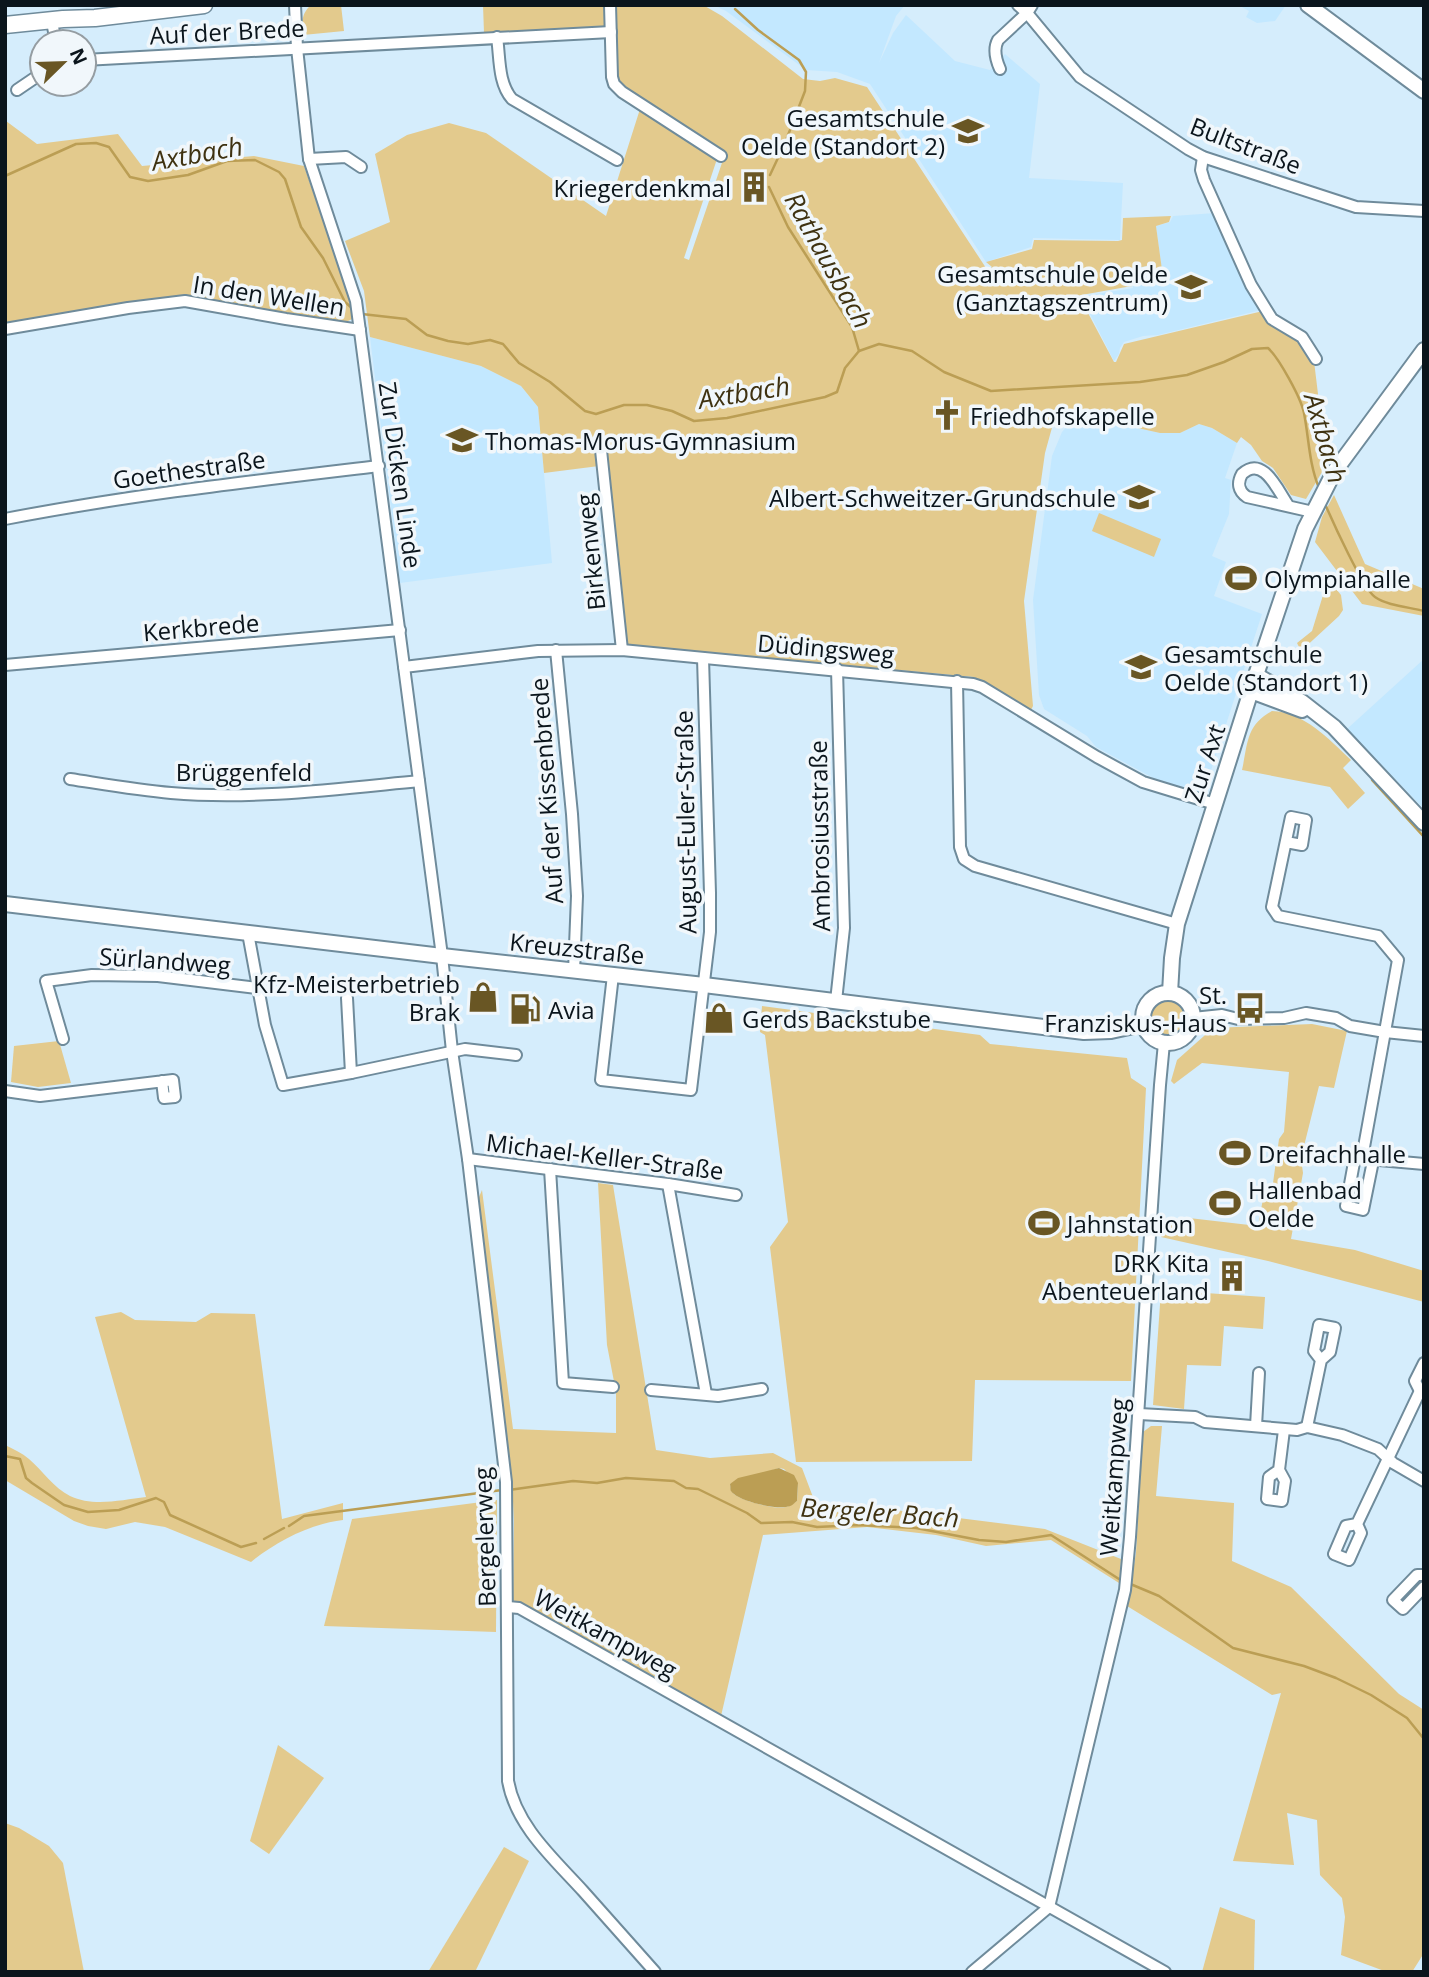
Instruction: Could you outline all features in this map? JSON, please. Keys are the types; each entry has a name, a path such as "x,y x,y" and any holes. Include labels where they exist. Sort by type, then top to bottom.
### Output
{"main road":[{"path":"5,33 58,23 204,5"},
{"path":"5,24 58,23"}],"street":[{"name":"Zur Dicken Linde","path":"296,5 309,159 356,301 442,956"},
{"path":"610,5 614,84 622,92 720,156"},
{"name":"Bultstraße","path":"1018,5 1030,9 1080,77 1188,149 1356,207 1424,211"},
{"path":"1308,5 1424,91"},
{"path":"1000,69 996,60 998,40 1030,9"},
{"name":"Auf der Brede","path":"98,59 611,32"},
{"path":"497,37 502,83 512,99 617,160"},
{"path":"17,90 28,83"},
{"path":"1203,156 1201,170 1204,180 1251,285 1272,319 1302,337 1316,359"},
{"path":"309,159 346,157 361,167"},
{"name":"In den Wellen","path":"5,329 185,301 360,330"},
{"name":"Zur Axt","path":"1170,993 1177,924 1300,542 1329,481 1424,350"},
{"name":"Birkenweg","path":"601,450 622,650"},
{"name":"Goethestraße","path":"5,519 163,492 379,466"},
{"path":"1288,505 1259,467 1252,467 1242,474 1240,490 1247,497 1288,505 1315,506"},
{"name":"Kerkbrede","path":"5,665 400,630"},
{"name":"Düdingsweg","path":"404,667 556,650 622,650 957,681 982,687 1143,782 1215,804"},
{"name":"Auf der Kissenbrede","path":"556,650 577,896 573,971"},
{"name":"August-Euler-Straße","path":"613,975 601,1080 691,1090 710,932 703,658"},
{"name":"Ambrosiusstraße","path":"836,1001 844,928 837,669"},
{"path":"1256,675 1334,727 1424,823"},
{"path":"957,681 960,847 964,859 975,866 1177,924"},
{"path":"1251,691 1298,707 1348,744"},
{"name":"Brüggenfeld","path":"70,779 172,793 225,795 321,792 419,781"},
{"path":"1286,842 1272,907 1278,916 1378,936 1398,960 1367,1159 1424,1164"},
{"name":"Kreuzstraße","path":"5,904 1084,1032 1111,1031 1143,1024"},
{"name":"Sürlandweg","path":"248,933 265,1025 283,1085 351,1073"},
{"name":"Bergelerweg","path":"442,956 506,1482 508,1782 514,1803 525,1824 655,1972"},
{"name":"Sürlandweg","path":"63,1039 46,981 92,975 158,976 257,988"},
{"path":"1170,993 1188,1004 1193,1018 1188,1034 1173,1043 1164,1043 1151,1037 1143,1024 1143,1012 1150,1000 1170,993"},
{"path":"347,998 351,1073 465,1049 516,1055"},
{"path":"1193,1018 1222,1015 1238,1019 1284,1018 1306,1013 1336,1018 1350,1026 1424,1037"},
{"name":"Weitkampweg","path":"1049,1906 1125,1590 1164,1043"},
{"path":"5,1091 40,1096 162,1082"},
{"name":"Michael-Keller-Straße","path":"468,1159 736,1195"},
{"path":"550,1169 563,1383 613,1387"},
{"path":"668,1184 706,1394"},
{"path":"1307,1427 1321,1360"},
{"path":"1357,1524 1387,1457 1422,1390 1415,1381 1424,1363"},
{"path":"1256,1426 1259,1373"},
{"path":"651,1390 718,1396 762,1390"},
{"path":"1139,1414 1195,1417 1205,1422 1284,1430 1307,1427 1378,1449 1424,1481"},
{"path":"1279,1470 1284,1430"},
{"path":"1424,1575 1417,1575 1393,1600 1403,1609 1424,1587"},
{"name":"Weitkampweg","path":"508,1607 519,1608 1165,1972"},
{"path":"972,1972 1049,1906"}],"shaded area":[{"path":"311,5 341,5 344,31 303,35 303,19"},
{"path":"483,5 606,5 607,28 484,33"},
{"path":"613,5 703,5 722,16 803,79 820,81 835,78 867,87 988,271 992,267 986,262 1032,249 1034,240 1118,241 1122,240 1123,218 1171,216 1169,222 1156,226 1163,277 1156,278 1153,265 1131,269 1132,286 1059,299 1061,307 1071,312 1088,313 1114,362 1124,344 1263,311 1299,339 1314,361 1318,394 1314,423 1325,467 1306,499 1291,495 1273,468 1262,461 1251,445 1241,437 1237,443 1212,428 1199,424 1180,433 1160,433 1088,417 1056,413 1045,453 1024,601 1033,706 1031,710 974,677 625,645 599,466 544,473 538,407 521,386 481,366 370,337 364,291 345,241 390,222 375,154 407,135 449,123 486,133 606,216 640,109 717,159 684,258 689,260 725,154 624,89 615,76"},
{"name":"Gesamtschule Oelde (Standort 2)","path":"713,5 905,5 896,16 879,63 893,33 906,15 955,61 990,70 1005,54 1040,84 1029,178 1123,183 1120,240 1033,238 1031,247 986,262 870,84 837,72 806,70 726,11"},
{"path":"1238,5 1286,5 1275,21 1257,23 1246,17 1249,11"},
{"path":"6,121 37,144 118,134 142,166 254,156 304,166 348,292 352,319 346,322 285,315 185,296 5,323"},
{"name":"Gesamtschule Oelde (Ganztagszentrum)","path":"1215,213 1261,310 1124,342 1114,361 1089,312 1067,309 1060,300 1133,288 1131,270 1153,266 1156,279 1163,278 1156,226 1170,222 1173,216"},
{"name":"Thomas-Morus-Gymnasium","path":"370,337 481,366 521,386 538,407 552,563 400,583"},
{"name":"Gesamtschule Oelde (Standort 1)","path":"1088,417 1160,433 1180,433 1199,424 1212,428 1237,443 1225,478 1231,480 1229,514 1212,556 1226,562 1214,596 1262,614 1203,795 1157,780 1096,747 1087,736 1044,709 1039,695 1033,600 1052,456 1062,432 1072,421"},
{"path":"1334,495 1365,564 1424,589 1424,616 1362,604 1315,542 1322,517"},
{"path":"1099,513 1161,539 1154,557 1092,531"},
{"path":"1328,579 1341,595 1343,610 1301,651 1297,643 1312,631"},
{"path":"1424,659 1424,809 1347,729"},
{"path":"1272,711 1305,721 1351,760 1343,768 1365,793 1348,809 1330,787 1242,770 1247,743 1253,729 1263,716"},
{"path":"1168,998 1176,999 1182,1004 1187,1010 1187,1026 1182,1032 1176,1037 1168,1038 1160,1037 1154,1032 1149,1026 1148,1018 1149,1010 1154,1004 1160,999"},
{"path":"762,1006 980,1035 990,1044 1127,1058 1131,1078 1146,1088 1131,1381 975,1380 972,1461 796,1462 770,1247 788,1222 765,1035 760,1032"},
{"path":"1312,1024 1347,1031 1334,1088 1319,1086 1301,1158 1303,1173 1291,1239 1355,1250 1424,1271 1424,1302 1268,1261 1161,1237 1163,1222 1186,1228 1189,1218 1258,1226 1265,1188 1273,1183 1279,1139 1284,1132 1289,1072 1202,1063 1174,1084 1171,1081 1177,1060 1213,1028"},
{"path":"59,1041 71,1083 38,1087 11,1082 14,1046"},
{"path":"598,1183 613,1185 656,1450 710,1458 773,1453 802,1468 819,1513 887,1509 1045,1529 1121,1559 1119,1583 1051,1540 986,1546 936,1535 867,1527 763,1535 721,1716 513,1600 512,1482 477,1202 482,1190 513,1429 616,1433 616,1392 607,1345","holes":["779,1468 784,1469 798,1484 797,1501 787,1507 751,1502 738,1497 731,1490 730,1484"]},
{"path":"1161,1290 1265,1297 1263,1329 1224,1326 1221,1366 1187,1365 1184,1409 1153,1405"},
{"path":"121,1312 135,1320 196,1322 211,1313 255,1314 282,1519 343,1503 343,1520 318,1525 294,1535 251,1562 165,1527 135,1522 106,1529 88,1526 74,1521 5,1480 5,1445 29,1459 53,1484 70,1496 107,1502 146,1497 95,1317"},
{"path":"1151,1426 1162,1426 1156,1496 1234,1503 1232,1561 1291,1587 1399,1694 1424,1710 1424,1953 1412,1972 1387,1972 1341,1955 1345,1917 1342,1898 1320,1875 1317,1820 1287,1813 1294,1865 1233,1861 1281,1693 1272,1695 1127,1606 1136,1553 1143,1432"},
{"path":"779,1468 794,1475 798,1483 797,1501 791,1506 759,1504 744,1500 731,1491 730,1484 738,1478"},
{"path":"497,1500 496,1632 324,1626 352,1519"},
{"path":"278,1745 324,1778 269,1854 250,1841"},
{"path":"5,1823 49,1846 63,1863 84,1972 5,1972"},
{"path":"504,1847 529,1861 475,1972 428,1972"},
{"path":"1220,1907 1255,1920 1254,1972 1202,1972"}],"waterway":[{"name":"Rathausbach","path":"735,9 799,60 806,72 805,91 770,175"},
{"name":"Axtbach","path":"5,176 76,144 96,143 109,147 130,177 148,181 188,175 227,161 255,160 279,172 285,179 301,227 323,258 345,302 353,309"},
{"name":"Rathausbach","path":"769,187 788,227 852,327 859,351"},
{"name":"Axtbach","path":"362,314 406,319 427,335 448,341 468,344 490,340 503,344 519,363 550,382 585,411 596,414 624,405 647,405 672,411 694,421 727,418 825,397 837,392 845,368 859,351 879,344 912,351 944,372 991,391 1140,382 1187,375 1252,349 1268,348 1283,369 1302,406 1311,461 1319,488"},
{"name":"Axtbach","path":"1325,504 1348,554 1375,597 1424,611"},
{"path":"1372,780 1424,837"},
{"name":"Bergeler Bach","path":"5,1456 20,1459 26,1478 64,1505 88,1512 119,1510 156,1498 164,1502 170,1515 241,1547 256,1543"},
{"name":"Bergeler Bach","path":"509,1490 573,1481 597,1483 626,1478 674,1481 686,1488 698,1489 747,1513 761,1523 792,1522 817,1527 859,1525 916,1528 979,1540 1006,1542 1051,1535 1122,1581"},
{"name":"Bergeler Bach","path":"289,1526 304,1516 502,1490"},
{"name":"Bergeler Bach","path":"264,1539 284,1528"},
{"name":"Bergeler Bach","path":"1128,1583 1159,1596 1233,1648 1304,1666 1371,1695 1407,1718 1424,1739"}],"place":[{"name":"Gesamtschule Oelde (Standort 2)","path":"968,131"},
{"name":"Kriegerdenkmal","path":"754,187"},
{"name":"Gesamtschule Oelde (Ganztagszentrum)","path":"1191,287"},
{"name":"Friedhofskapelle","path":"947,415"},
{"name":"Thomas-Morus-Gymnasium","path":"462,440"},
{"name":"Albert-Schweitzer-Grundschule","path":"1139,497"},
{"name":"Olympiahalle","path":"1241,578"},
{"name":"Gesamtschule Oelde (Standort 1)","path":"1141,667"},
{"name":"Kfz-Meisterbetrieb Brak","path":"483,997"},
{"name":"St. Franziskus-Haus","path":"1250,1008"},
{"name":"Avia","path":"525,1009"},
{"name":"Gerds Backstube","path":"719,1018"},
{"name":"Dreifachhalle","path":"1235,1153"},
{"name":"Hallenbad Oelde","path":"1225,1203"},
{"name":"Jahnstation","path":"1044,1223"},
{"name":"DRK Kita Abenteuerland","path":"1232,1276"}]}
